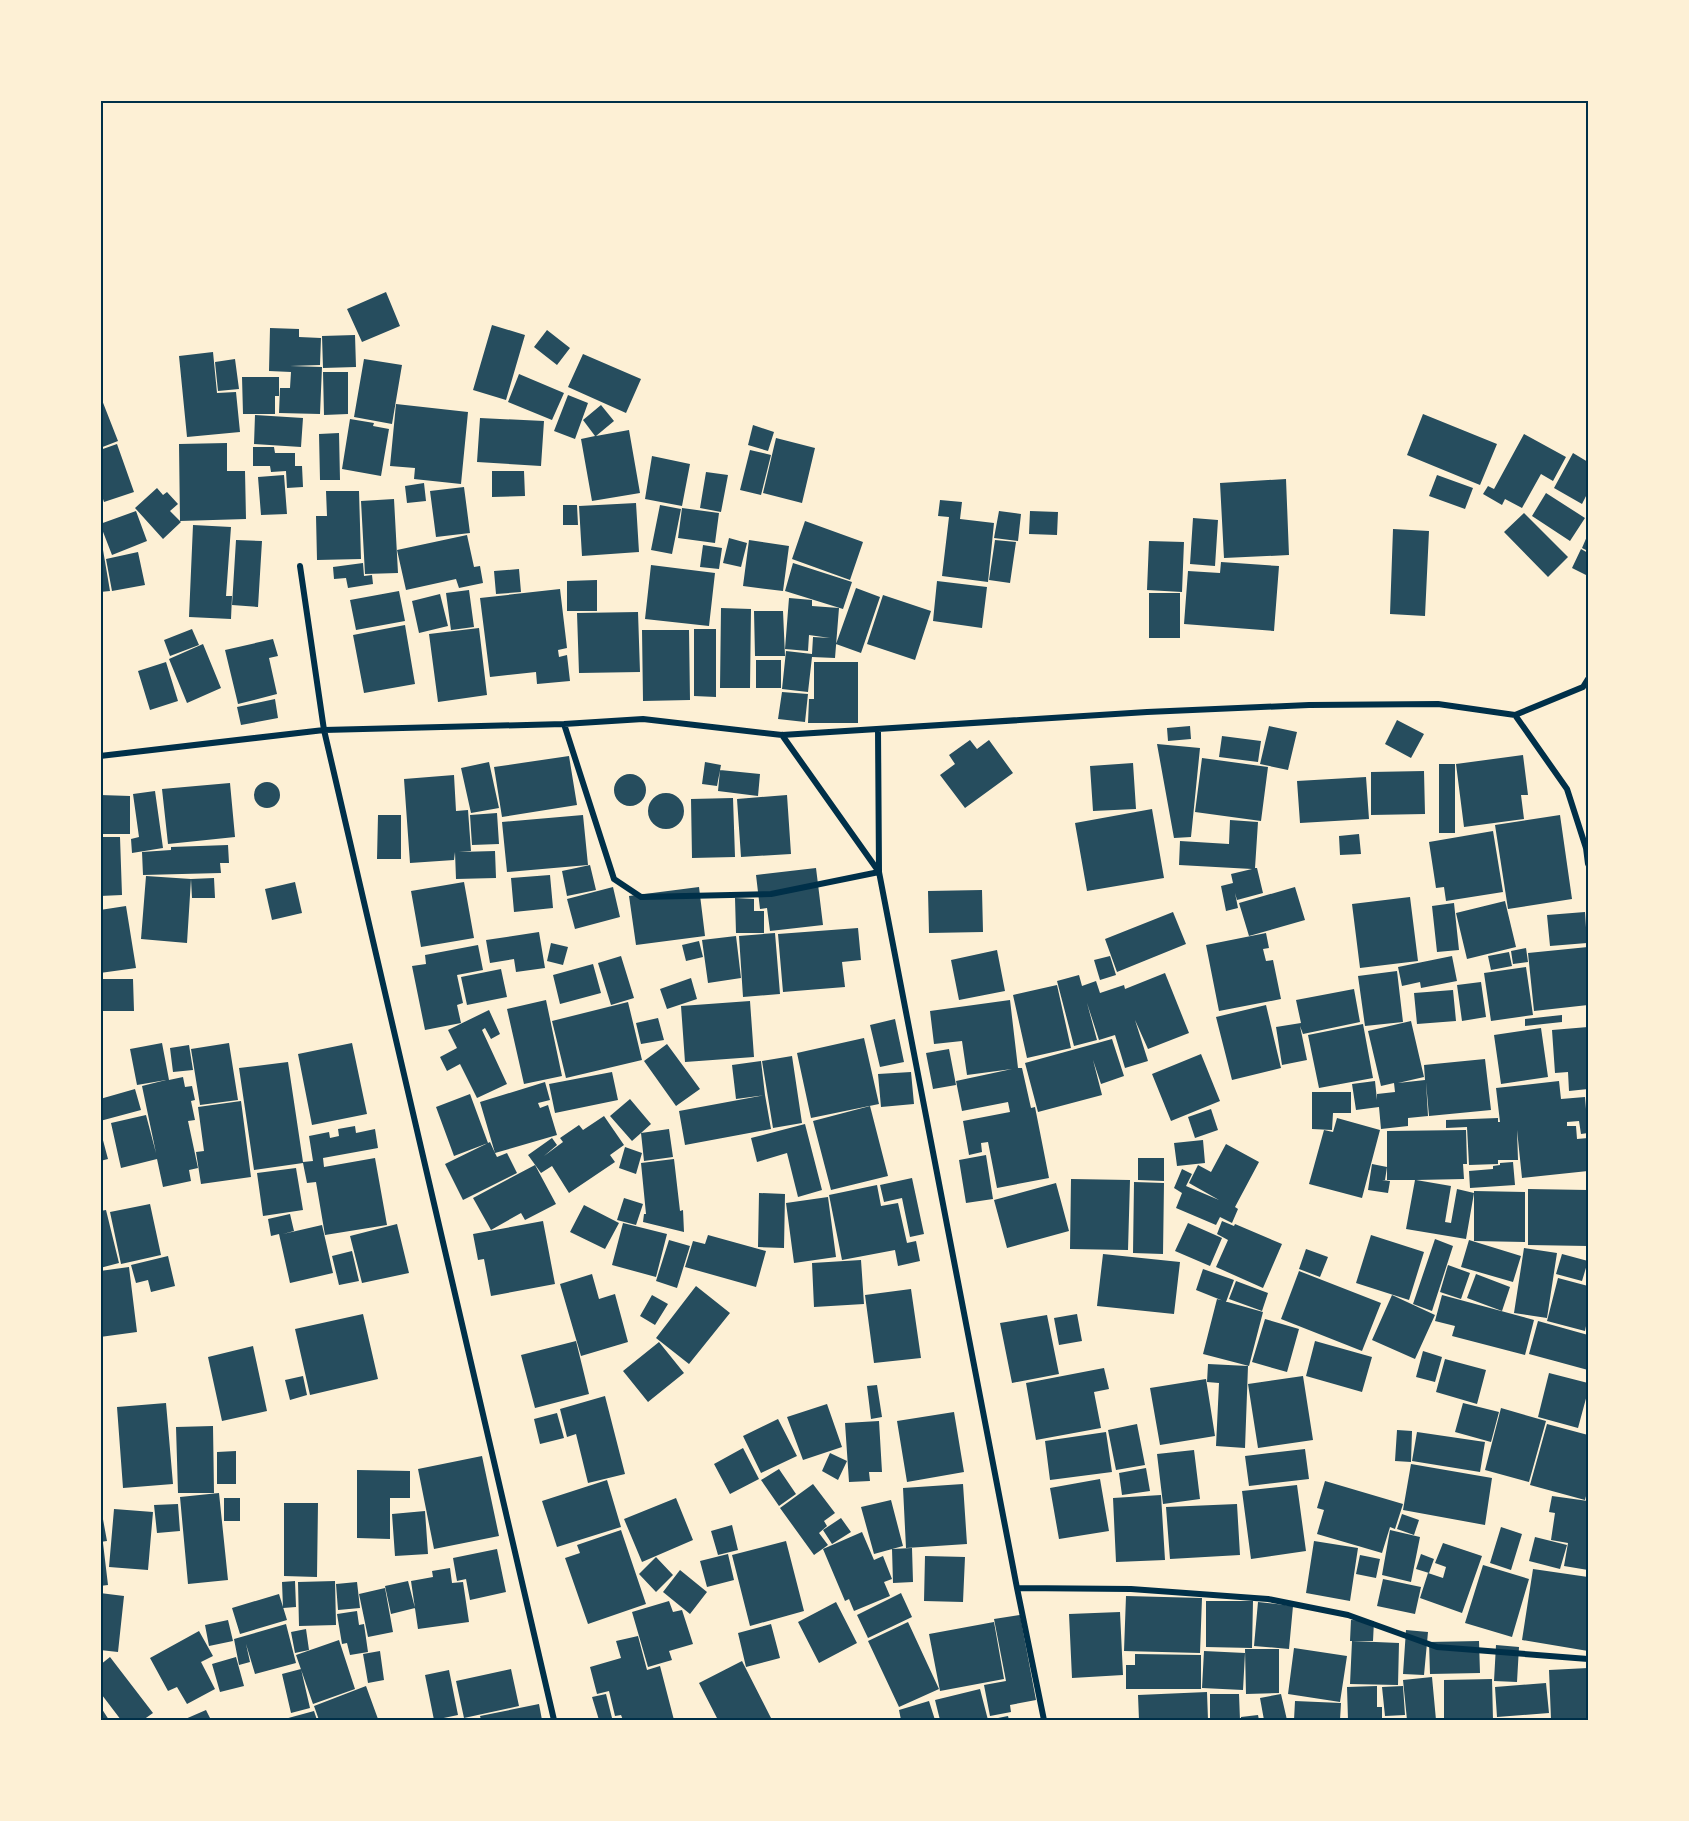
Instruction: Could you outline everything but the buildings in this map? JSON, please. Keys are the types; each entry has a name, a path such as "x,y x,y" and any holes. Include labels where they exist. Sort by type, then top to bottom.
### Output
{"street":[{"path":"300,566 324,730 554,1720"},
{"path":"100,756 324,730 564,724 643,719 782,735 1148,712 1309,705 1438,704 1515,715 1583,687 1588,679"},
{"path":"1515,715 1567,789 1586,848 1588,864"},
{"path":"564,724 614,879 641,897 771,894 879,872"},
{"path":"878,729 879,872 1044,1720"},
{"path":"782,735 879,872"},
{"path":"1017,1588 1131,1589 1268,1599 1348,1615 1437,1647 1588,1659"}]}
